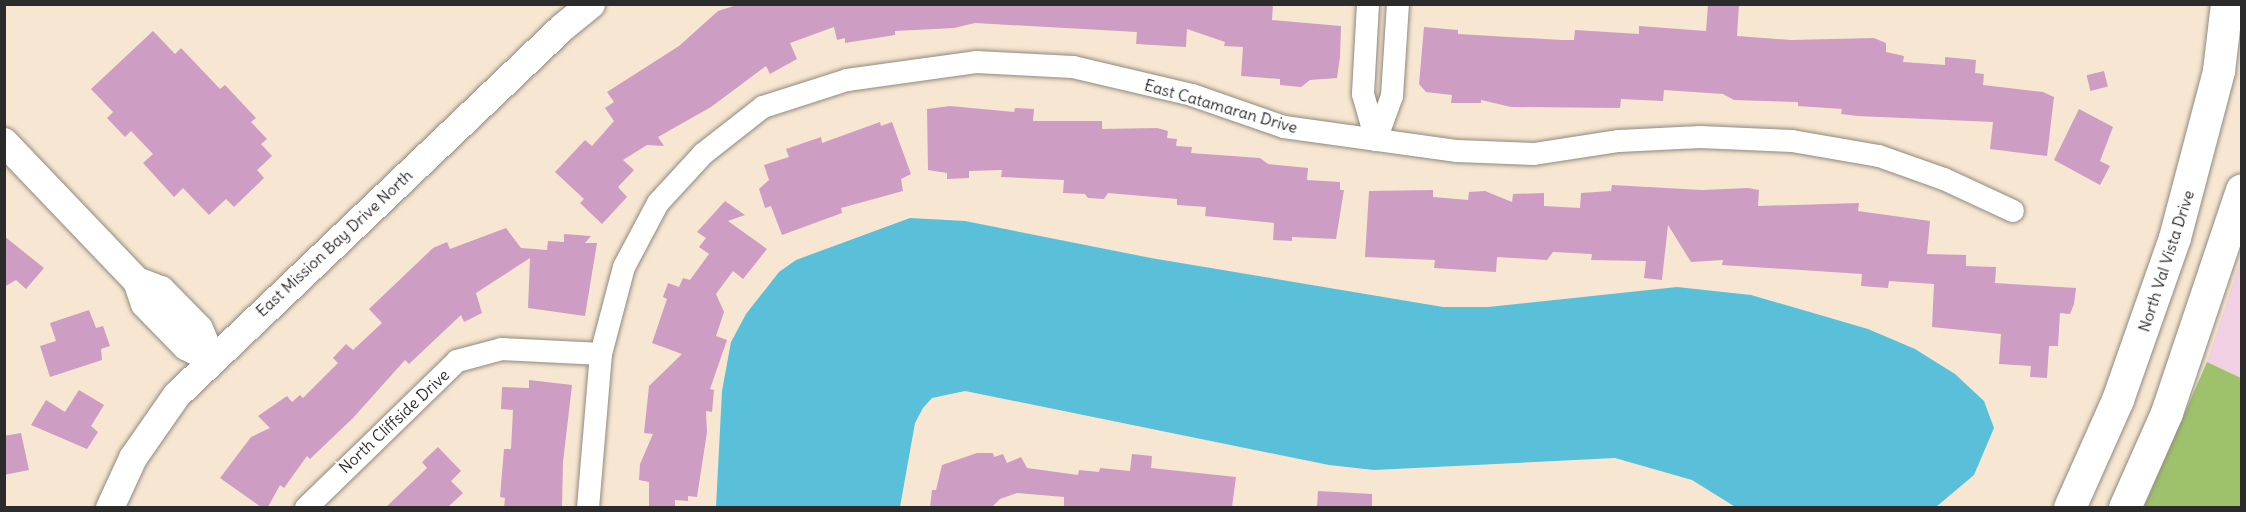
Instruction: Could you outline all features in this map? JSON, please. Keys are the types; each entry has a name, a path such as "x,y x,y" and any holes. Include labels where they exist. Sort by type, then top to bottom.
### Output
{"main road":[{"name":"North Val Vista Drive","path":"2070,507 2118,400 2175,238 2219,71 2226,5"},
{"path":"2125,507 2167,412 2241,190"}],"street":[{"name":"East Mission Bay Drive North","path":"110,507 151,428 212,359 563,27 591,4"},
{"path":"1368,4 1362,93 1376,140"},
{"path":"1376,140 1392,96 1398,4"},
{"path":"2226,5 2241,8"},
{"name":"East Catamaran Drive","path":"588,507 601,354 624,267 658,203 703,154 763,107 847,80 976,63 1073,67 1192,95 1284,127 1457,151 1534,154 1619,141 1700,136 1792,141 1879,156 1944,179 2013,211"},
{"path":"4,142 137,281 145,304 186,346 212,359"},
{"name":"North Cliffside Drive","path":"306,507 458,361 502,349 601,354"}],"shaded area":[{"path":"2241,259 2241,378 2207,362"}],"green space":[{"path":"2207,362 2241,378 2241,507 2144,507"}],"water":[{"path":"910,218 965,221 1151,258 1443,307 1488,307 1677,287 1751,295 1868,329 1915,349 1955,374 1984,401 1994,428 1974,475 1936,507 1737,508 1692,480 1615,458 1374,470 1329,465 965,391 932,398 923,408 915,423 900,507 716,507 722,391 731,342 746,314 779,272 796,260"}],"building":[{"path":"740,4 1273,4 1272,20 1341,26 1340,57 1337,78 1310,80 1301,87 1280,85 1280,79 1241,76 1243,47 1224,46 1225,42 1187,29 1186,47 1136,44 1137,32 975,23 954,28 895,31 895,35 845,43 845,38 837,40 834,27 790,43 797,59 770,74 766,66 711,107 658,137 664,146 647,145 623,160 634,170 618,187 627,197 602,224 580,203 584,199 555,172 585,140 592,146 614,121 605,108 614,102 607,92 679,46 718,11"},
{"path":"1708,4 1739,4 1737,36 1791,40 1874,38 1886,43 1886,52 1904,56 1903,62 1945,65 1945,57 1976,60 1975,73 1984,74 1983,85 2043,92 2054,97 2047,156 1990,149 1993,122 1858,116 1841,114 1842,109 1798,106 1798,102 1734,100 1723,94 1664,90 1663,101 1621,99 1620,108 1511,107 1481,100 1481,103 1451,103 1452,95 1426,92 1419,84 1424,27 1458,30 1458,34 1562,40 1574,40 1575,30 1639,34 1639,26 1706,31"},
{"path":"153,31 175,54 181,48 220,89 225,85 256,118 251,122 267,139 261,144 272,156 257,170 264,178 234,207 226,199 209,215 183,188 174,197 143,163 153,154 131,131 125,137 107,118 113,112 91,89"},
{"path":"2104,71 2108,87 2090,91 2087,75"},
{"path":"950,106 1014,112 1015,108 1034,109 1033,121 1102,121 1102,129 1157,128 1168,131 1167,138 1177,139 1176,146 1192,147 1191,153 1260,158 1268,164 1308,168 1307,180 1340,182 1340,190 1344,190 1336,239 1292,237 1292,241 1273,240 1274,223 1205,216 1206,207 1177,205 1177,199 1108,193 1104,199 1088,198 1085,194 1063,193 1064,180 1001,177 1002,170 969,171 969,178 947,179 947,173 928,170 927,109"},
{"path":"2079,109 2113,127 2100,161 2110,166 2100,185 2054,160"},
{"path":"880,122 881,126 892,122 911,174 901,179 903,191 841,208 842,213 782,235 771,206 765,208 759,189 769,180 764,165 789,157 786,149 821,137 822,143"},
{"path":"1612,185 1702,190 1748,188 1759,190 1758,206 1859,203 1858,211 1930,221 1927,254 1966,255 1966,266 1996,267 1995,283 2076,288 2074,304 2070,314 2060,313 2058,346 2049,346 2047,378 2030,377 2031,366 1999,364 2001,334 1932,327 1934,284 1889,281 1888,288 1861,286 1862,274 1722,265 1723,260 1691,262 1668,225 1662,280 1644,278 1646,261 1591,260 1592,254 1553,252 1547,260 1497,257 1496,272 1434,268 1435,260 1365,257 1369,191 1433,190 1433,197 1468,200 1469,192 1485,191 1512,202 1513,194 1544,193 1544,206 1580,208 1581,193 1611,191"},
{"path":"725,201 745,215 728,221 767,249 743,279 733,271 716,294 724,312 716,336 727,340 710,389 714,390 712,412 706,411 707,432 697,497 688,496 688,501 675,500 675,507 649,507 649,482 639,480 640,464 653,434 644,433 649,386 682,354 652,343 667,299 663,297 668,283 679,287 683,278 690,280 709,254 699,247 706,238 697,232"},
{"path":"506,228 521,248 547,250 548,241 564,242 564,234 591,236 585,243 597,243 585,316 528,308 530,258 476,293 482,313 464,322 461,315 409,364 405,360 353,418 310,459 307,456 284,488 280,485 268,507 261,507 220,478 251,437 270,428 258,416 287,396 292,402 300,395 303,398 338,363 333,358 346,344 353,350 382,323 369,309 433,248 447,242 450,249"},
{"path":"4,236 44,268 26,289 16,280 4,287"},
{"path":"89,310 96,328 103,326 110,346 101,349 102,360 50,377 40,346 56,341 50,323"},
{"path":"529,380 572,385 563,462 562,507 504,507 505,498 500,497 504,449 511,449 513,410 501,409 502,387 529,388"},
{"path":"79,390 104,405 91,426 98,432 87,449 31,425 46,400 65,412"},
{"path":"21,433 29,470 4,475 4,436"},
{"path":"438,447 461,471 451,481 463,493 448,507 386,507 427,468 422,462"},
{"path":"977,453 993,453 994,457 1003,454 1007,463 1021,457 1027,468 1078,475 1079,470 1099,472 1100,468 1130,471 1132,454 1152,456 1151,468 1236,477 1232,507 1064,507 1064,497 1017,493 1000,499 992,507 930,507 932,490 936,490 942,465"},
{"path":"1318,491 1372,494 1372,507 1317,507"}]}
